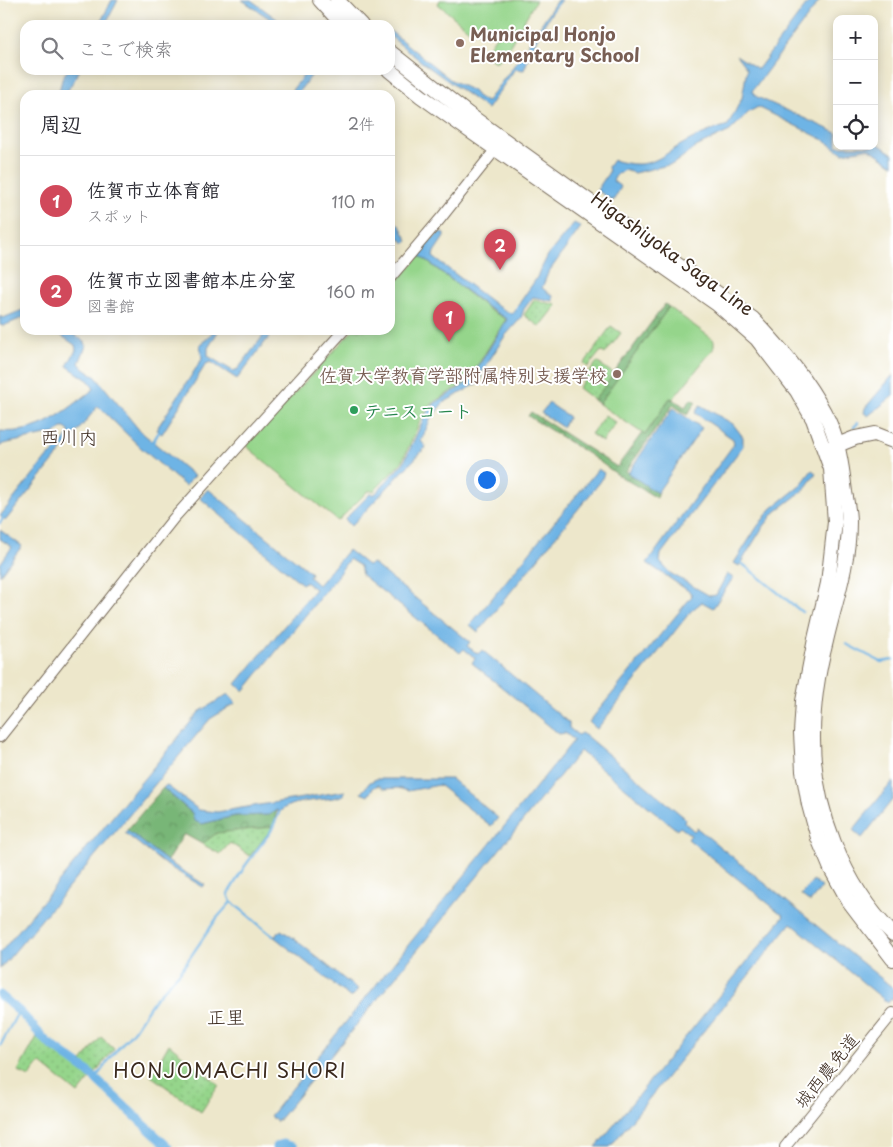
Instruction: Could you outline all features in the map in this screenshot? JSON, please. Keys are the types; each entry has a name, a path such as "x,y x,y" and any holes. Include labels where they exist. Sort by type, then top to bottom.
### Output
{"main road":[{"path":"320,0 338,20"},
{"path":"338,0 356,20"},
{"name":"Higashiyoka Saga Line","path":"395,56 500,144"},
{"name":"Higashiyoka Saga Line","path":"395,75 421,96 500,144 753,319 771,337 810,388 825,413 831,448 835,522 828,583 803,701 801,733 803,771 809,806 818,838 831,869 848,900 893,959"},
{"path":"831,448 855,438 875,434 893,441"},
{"name":"Higashiyoka Saga Line","path":"831,448 842,468 849,522 843,578 825,642 814,701 813,736 815,770 822,802 842,861 859,892 893,934"}],"street":[{"path":"395,272 500,144"},
{"path":"0,738 174,519 340,335"},
{"name":"城西農免道","path":"785,1147 893,1013"}],"green space":[{"path":"440,0 536,0 504,56 495,62 484,54 501,28 485,33 469,30 438,4"},
{"path":"420,256 491,311 506,319 468,381 434,402 422,417 402,462 374,491 368,491 338,521 246,446 348,335 395,335 395,284"},
{"path":"534,300 557,305 540,327 524,315"},
{"path":"665,304 669,307 599,404 594,400"},
{"path":"669,307 714,340 714,348 673,399 670,398 645,435 599,404"},
{"path":"611,326 621,333 605,354 601,351 588,367 584,364"},
{"path":"597,362 614,374 594,400 578,388"},
{"path":"670,398 685,407 691,399 696,402 687,415 673,405 626,471 657,493 657,498 618,475 528,416 531,412 617,467 642,433 645,435"},
{"path":"605,415 616,423 602,442 591,434"},
{"path":"163,788 202,824 235,816 269,815 277,810 273,827 217,833 202,844 184,834 167,861 127,830"},
{"path":"273,827 250,856 230,843 220,854 202,844 217,833"},
{"path":"38,1035 77,1068 101,1037 114,1049 78,1094 40,1063 29,1077 18,1071"},
{"path":"169,1044 219,1085 201,1112 151,1076"}],"water":[{"path":"112,0 118,0 108,20 102,20"},
{"path":"242,0 251,0 278,20 272,20"},
{"path":"557,0 562,0 544,25 524,70 515,69 487,109 423,63 395,40 395,35 451,80 473,91 486,102 513,67"},
{"path":"810,0 820,0 752,91 757,97 833,131 833,146 758,107 749,112 730,131 696,147 673,164 634,173 624,170 616,175 613,181 621,187 613,201 597,190 609,172 608,167 613,160 638,164 647,163 656,160 696,137 728,125 742,98 747,69 736,55 758,69"},
{"path":"77,75 68,90 59,90 63,76"},
{"path":"304,75 312,75 300,90 292,90"},
{"path":"878,144 893,154 893,165 872,150 878,150"},
{"path":"839,150 859,150 843,153"},
{"path":"395,221 408,241 405,243 395,235"},
{"path":"574,223 581,227 548,273 542,288 553,296 553,301 533,297 524,309 521,318 505,336 482,372 480,382 443,403 431,418 421,441 426,447 351,526 345,519 370,494 375,494 404,462 425,416 435,403 469,382 507,319 490,309 419,255 425,245 440,232 444,234 433,257 497,306 512,314 536,279 548,255"},
{"path":"20,311 20,319 3,326 0,325 0,316 3,318"},
{"path":"60,335 74,335 85,342 86,346 79,363 83,368 96,377 140,431 194,476 185,486 140,447 98,406 6,520 0,516 47,457 69,435 69,431 62,428 56,433 3,444 0,447 0,431 14,431 40,425 62,413 94,389 89,381 67,366 76,350 75,345"},
{"path":"210,335 216,335 208,348 208,356 233,371 238,369 264,335 269,337 237,379 211,362 206,364 162,434 156,430 202,359 200,344"},
{"path":"893,375 893,396 868,416 864,413 865,408"},
{"path":"549,403 569,417 562,427 541,413"},
{"path":"700,405 733,424 743,437 743,446 661,554 660,562 670,573 710,596 716,595 727,574 733,578 713,608 702,602 691,611 597,729 589,722 692,596 690,592 647,563 734,444 733,439 695,413"},
{"path":"673,408 702,428 657,493 628,473"},
{"path":"598,469 604,473 601,481 478,632 470,625"},
{"path":"812,470 816,473 804,490 775,512 761,530 739,566 734,563 771,509 800,486"},
{"path":"208,489 311,573 309,577 318,585 348,550 368,566 372,563 470,642 467,646 478,654 482,650 569,723 569,728 578,735 581,733 586,736 685,818 684,822 694,831 697,828 893,988 893,1001 891,999 888,1003 791,923 610,1147 596,1147 784,916 688,839 691,835 680,827 677,830 580,751 277,1122 270,1116 574,740 565,733 559,734 472,663 475,658 464,649 460,653 362,575 360,566 349,559 244,691 236,684 315,589 305,582 302,584 200,498"},
{"path":"0,530 22,546 0,575 0,564 12,547 0,539"},
{"path":"228,694 236,703 210,719 0,969 0,953 199,712"},
{"path":"376,779 451,779 498,818 491,826 439,785 408,791 398,788 385,789 378,785 373,788 368,796 361,793 370,782"},
{"path":"893,781 893,799 862,838 853,830"},
{"path":"166,785 199,810 217,812 345,791 344,795 337,797 291,805 279,813 277,810 269,815 235,816 202,824 194,821 192,813 163,788"},
{"path":"127,830 167,861 205,885 203,887 163,863 125,833"},
{"path":"813,880 822,887 810,902 801,895"},
{"path":"281,930 358,990 351,998 273,936 276,936"}],"waterway":[{"path":"854,427 858,423"},
{"path":"153,442 159,432"},
{"path":"0,523 3,518"},
{"path":"739,561 802,612"},
{"path":"846,644 881,662 893,660"},
{"path":"95,1079 134,1030 154,1000 180,972 217,918 231,902 228,894 245,866 271,831 279,813"},
{"path":"231,902 273,936"},
{"path":"0,995 21,1013 47,1042 86,1070 168,1147"},
{"path":"0,1046 16,1016"},
{"path":"276,1147 283,1144 293,1147"}],"place":[{"name":"Municipal Honjo Elementary School","path":"460,43"},
{"name":"佐賀市立図書館本庄分室","path":"500,270"},
{"name":"佐賀市立体育館","path":"449,342"},
{"name":"佐賀大学教育学部附属特別支援学校","path":"617,374"},
{"name":"テニスコート","path":"354,410"}],"district":[{"name":"西川内","path":"69,436"},
{"name":"正里","path":"226,1016"},
{"name":"HONJOMACHI SHORI","path":"230,1070"}]}
